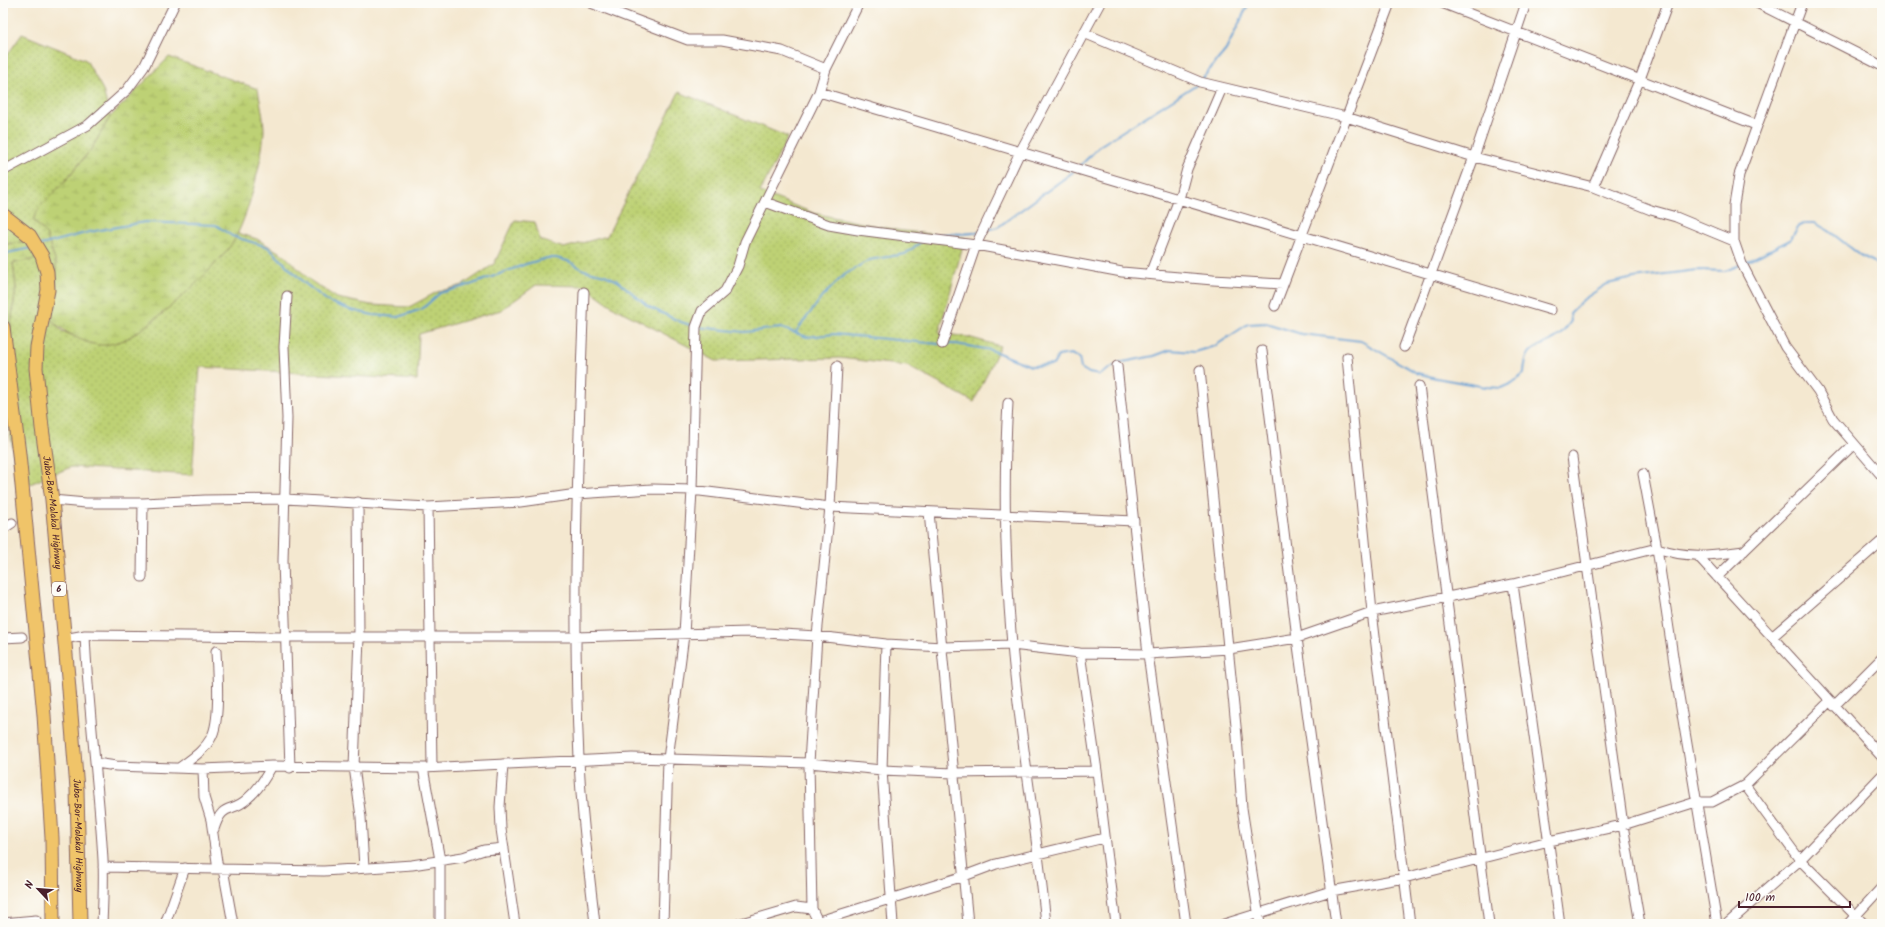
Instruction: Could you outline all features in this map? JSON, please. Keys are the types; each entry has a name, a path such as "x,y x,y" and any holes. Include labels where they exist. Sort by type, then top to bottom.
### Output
{"highway":[{"name":"Juba-Bor-Malakal Highway","path":"3,215 30,236 42,256 47,272 48,290 37,347 36,368 42,435 52,500 77,789 80,924"},
{"path":"3,327 19,454 44,715 52,838 53,924"}],"street":[{"path":"3,171 88,125 127,90 144,67 175,3"},
{"path":"591,3 688,40 722,40 782,51 826,69"},
{"path":"663,924 668,759 684,635 692,490 696,327 702,311 725,291 738,266 745,242 819,92 826,69 858,3"},
{"path":"942,344 976,245 1020,152 1100,3"},
{"path":"1275,306 1390,3"},
{"path":"1442,3 1756,125"},
{"path":"1404,347 1432,275 1474,158 1526,3"},
{"path":"1593,187 1640,79 1668,3"},
{"path":"1757,3 1882,66"},
{"path":"1802,3 1794,21 1739,175 1734,205 1734,241 1742,264 1785,347 1818,391 1833,419 1882,476"},
{"path":"1084,34 1200,82 1346,117 1474,158 1593,187 1651,210 1676,217 1734,241"},
{"path":"1150,274 1179,199 1187,169 1222,88"},
{"path":"819,92 1551,310"},
{"path":"765,202 829,225 976,245 1122,272 1283,284"},
{"path":"584,292 577,494 575,637 579,761 595,924"},
{"path":"287,296 284,347 287,418 283,561 284,637 290,768"},
{"path":"1262,351 1297,638 1336,924"},
{"path":"1347,357 1372,612 1410,924"},
{"path":"837,366 830,507 817,636 809,763 812,909 819,923 964,876 996,864 1104,838"},
{"path":"1117,366 1148,654 1186,924"},
{"path":"1200,370 1229,649 1242,808 1260,924"},
{"path":"1419,386 1439,534 1445,598 1489,924"},
{"path":"1008,403 1004,515 1012,645 1039,854 1046,924"},
{"path":"1717,577 1854,444"},
{"path":"1572,457 1623,825 1640,924"},
{"path":"1643,474 1657,548 1696,802 1717,924"},
{"path":"52,500 143,503 205,500 285,499 358,502 428,508 521,502 577,494 652,488 692,490 830,507 1134,520"},
{"path":"358,502 359,637 354,767 361,817 364,868"},
{"path":"142,577 143,503"},
{"path":"428,508 430,637 428,767 440,860 440,924"},
{"path":"929,512 943,647 968,924"},
{"path":"3,529 12,523"},
{"path":"1772,637 1882,541"},
{"path":"64,639 85,635 575,637 748,632 817,636 886,644 943,647 1012,645 1080,653 1148,654 1229,649 1297,638 1372,612 1513,584 1657,548 1673,554 1698,556 1744,551"},
{"path":"1698,556 1882,757"},
{"path":"1513,584 1560,924"},
{"path":"85,635 87,691 96,763 103,867 102,924"},
{"path":"3,638 22,637"},
{"path":"886,644 882,770 890,899 893,924"},
{"path":"180,768 202,751 212,738 218,696 216,651"},
{"path":"1080,653 1097,771 1104,838 1116,924"},
{"path":"1224,924 1331,891 1404,878 1549,841 1623,825 1696,802 1712,802 1745,785 1882,658"},
{"path":"96,763 116,766 203,769 272,766 290,768 428,767 632,758 809,763 882,770 954,773 1097,771"},
{"path":"503,764 500,807 504,848 515,924"},
{"path":"212,834 217,818 222,811 228,807 240,805 247,800 259,787 272,766"},
{"path":"203,769 204,797 211,820 212,834 233,924"},
{"path":"1727,924 1800,860 1882,775"},
{"path":"1745,785 1800,860 1864,924"},
{"path":"103,867 324,871 412,865 463,857 484,850 504,848"},
{"path":"165,924 185,868"},
{"path":"1848,924 1882,887"},
{"path":"738,924 796,907 812,909"},
{"path":"3,923 36,920"}],"green space":[{"path":"22,34 86,60 103,90 110,117 92,148 33,220 46,234 56,263 56,290 51,320 62,331 83,340 125,340 162,314 220,259 238,233 257,239 284,255 311,281 337,298 371,305 409,307 437,292 463,285 494,264 515,220 535,222 540,240 564,248 607,236 679,92 788,137 760,192 813,213 896,230 965,238 939,333 968,337 1000,346 974,402 907,366 840,358 716,361 615,308 585,286 536,285 501,310 419,334 417,380 200,367 192,475 71,467 18,489 3,381 16,288 13,262 36,259 27,241 3,245 3,61"},
{"path":"169,57 258,89 263,115 264,131 261,157 254,185 246,213 236,237 217,262 186,293 138,332 126,339 105,345 89,343 68,333 51,320 56,290 56,263 46,234 33,220 39,208 69,177 92,148 110,117"},
{"path":"27,241 36,259 13,263 16,288 3,377 3,245"}],"waterway":[{"path":"1201,80 1226,50 1249,3"},
{"path":"1080,166 1101,145 1197,84"},
{"path":"986,230 998,227 1073,172"},
{"path":"41,245 89,232 145,222 216,225 232,236 268,247 303,282 329,302 351,310 373,315 398,317 422,309 440,293 473,284 526,264 547,258 556,258 568,261 584,270 605,275 618,281 649,307 681,322 694,326"},
{"path":"1744,263 1790,240 1798,227 1806,223 1815,223 1829,231 1860,255 1874,262 1882,273"},
{"path":"935,236 978,232"},
{"path":"795,333 822,297 844,275 869,260 905,254 922,241"},
{"path":"3,254 31,248"},
{"path":"1118,363 1154,356 1170,350 1194,352 1215,346 1248,324 1266,323 1301,334 1361,341 1417,373 1486,387 1501,388 1512,383 1524,374 1525,363 1531,351 1561,334 1571,321 1570,313 1584,299 1607,284 1634,278 1697,270 1725,271 1740,265"},
{"path":"698,327 745,332 781,328 807,337 834,334 939,344"},
{"path":"946,344 956,344 991,350 1031,366 1053,365 1058,356 1071,354 1079,358 1081,368 1089,373 1099,375 1114,366"}]}
